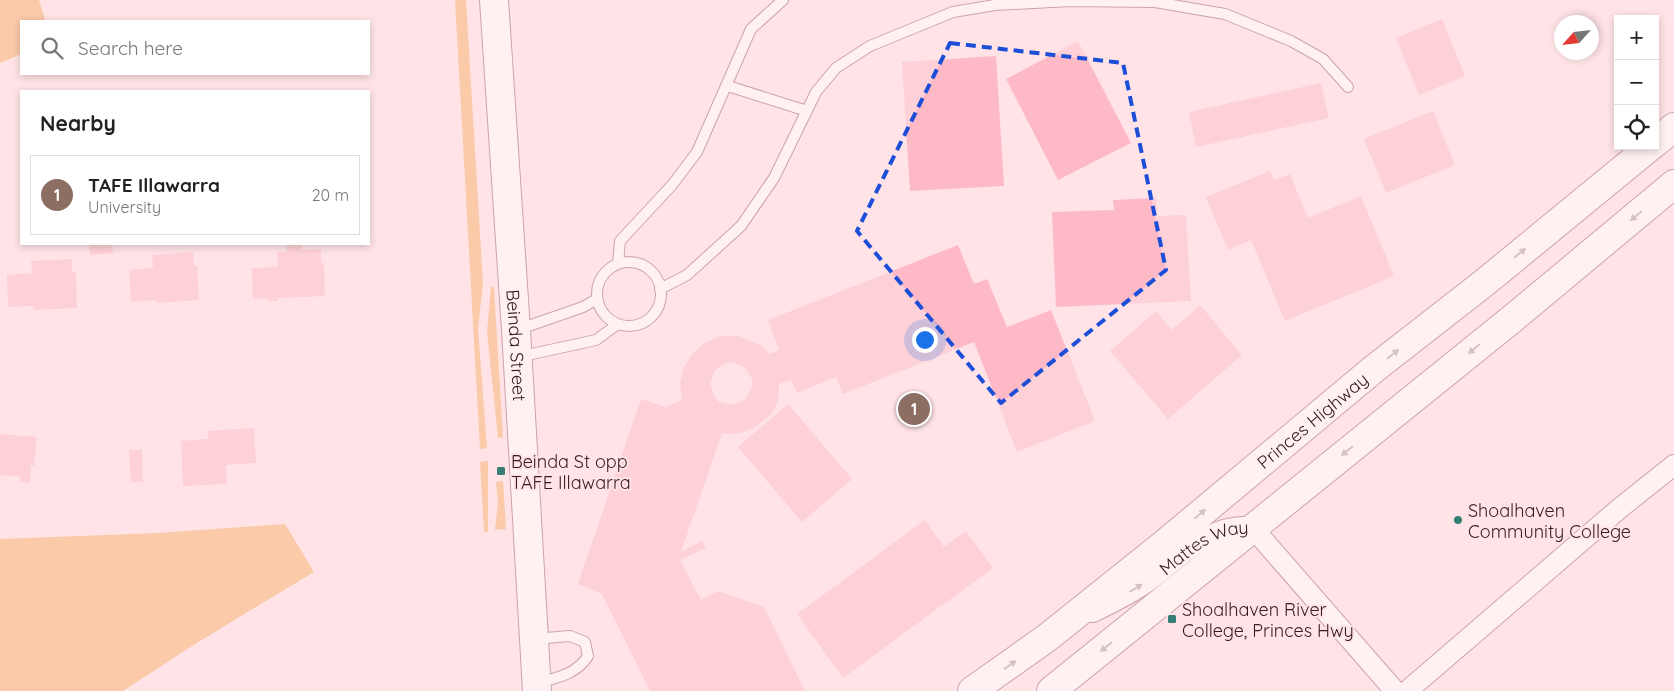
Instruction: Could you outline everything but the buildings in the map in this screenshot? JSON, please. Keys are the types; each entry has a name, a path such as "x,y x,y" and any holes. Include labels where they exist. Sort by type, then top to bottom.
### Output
{"main road":[{"name":"Beinda Street","path":"494,0 537,687"},
{"path":"1659,139 1674,127"},
{"name":"Princes Highway","path":"972,691 1048,637 1646,150"},
{"path":"1051,691 1504,325 1674,184"}],"street":[{"path":"1407,691 1620,508 1674,465"},
{"name":"Mattes Way","path":"1048,637 1141,586 1182,552 1214,532 1235,526 1252,527 1395,691"}],"lane":[{"path":"618,264 620,241 654,205 697,152 752,29 782,0"},
{"path":"660,288 686,275 741,226 774,178 816,92 836,68 870,46 953,12 966,4 1070,1 1155,2 1225,14 1291,42 1323,60 1348,87"},
{"path":"728,86 807,111"},
{"path":"629,262 640,264 650,270 660,288 660,300 656,310 650,319 640,324 629,326 618,324 604,314 597,299 597,288 601,277 618,264 629,262"},
{"path":"516,330 582,307 597,299"},
{"path":"517,357 596,340 618,324"},
{"path":"534,639 570,636 585,642 588,656 582,666 537,687"}],"highlighted area":[{"path":"950,43 1123,63 1166,270 1001,403 857,231"}],"shaded area":[{"path":"0,0 39,0 45,20 20,20 20,54 0,63"},
{"path":"455,0 466,0 483,284 478,328 487,448 480,449"},
{"path":"491,287 494,287 503,437 498,438 487,332"},
{"path":"488,461 488,532 484,532 480,462"},
{"path":"503,481 506,529 495,530 498,503 496,482"},
{"path":"285,524 314,572 195,644 123,691 0,691 0,539 159,533"}],"place":[{"name":"TAFE Illawarra","path":"914,409"},
{"name":"Beinda St opp TAFE Illawarra","path":"501,471"},
{"name":"Shoalhaven Community College","path":"1458,520"},
{"name":"Shoalhaven River College, Princes Hwy","path":"1172,619"}]}
